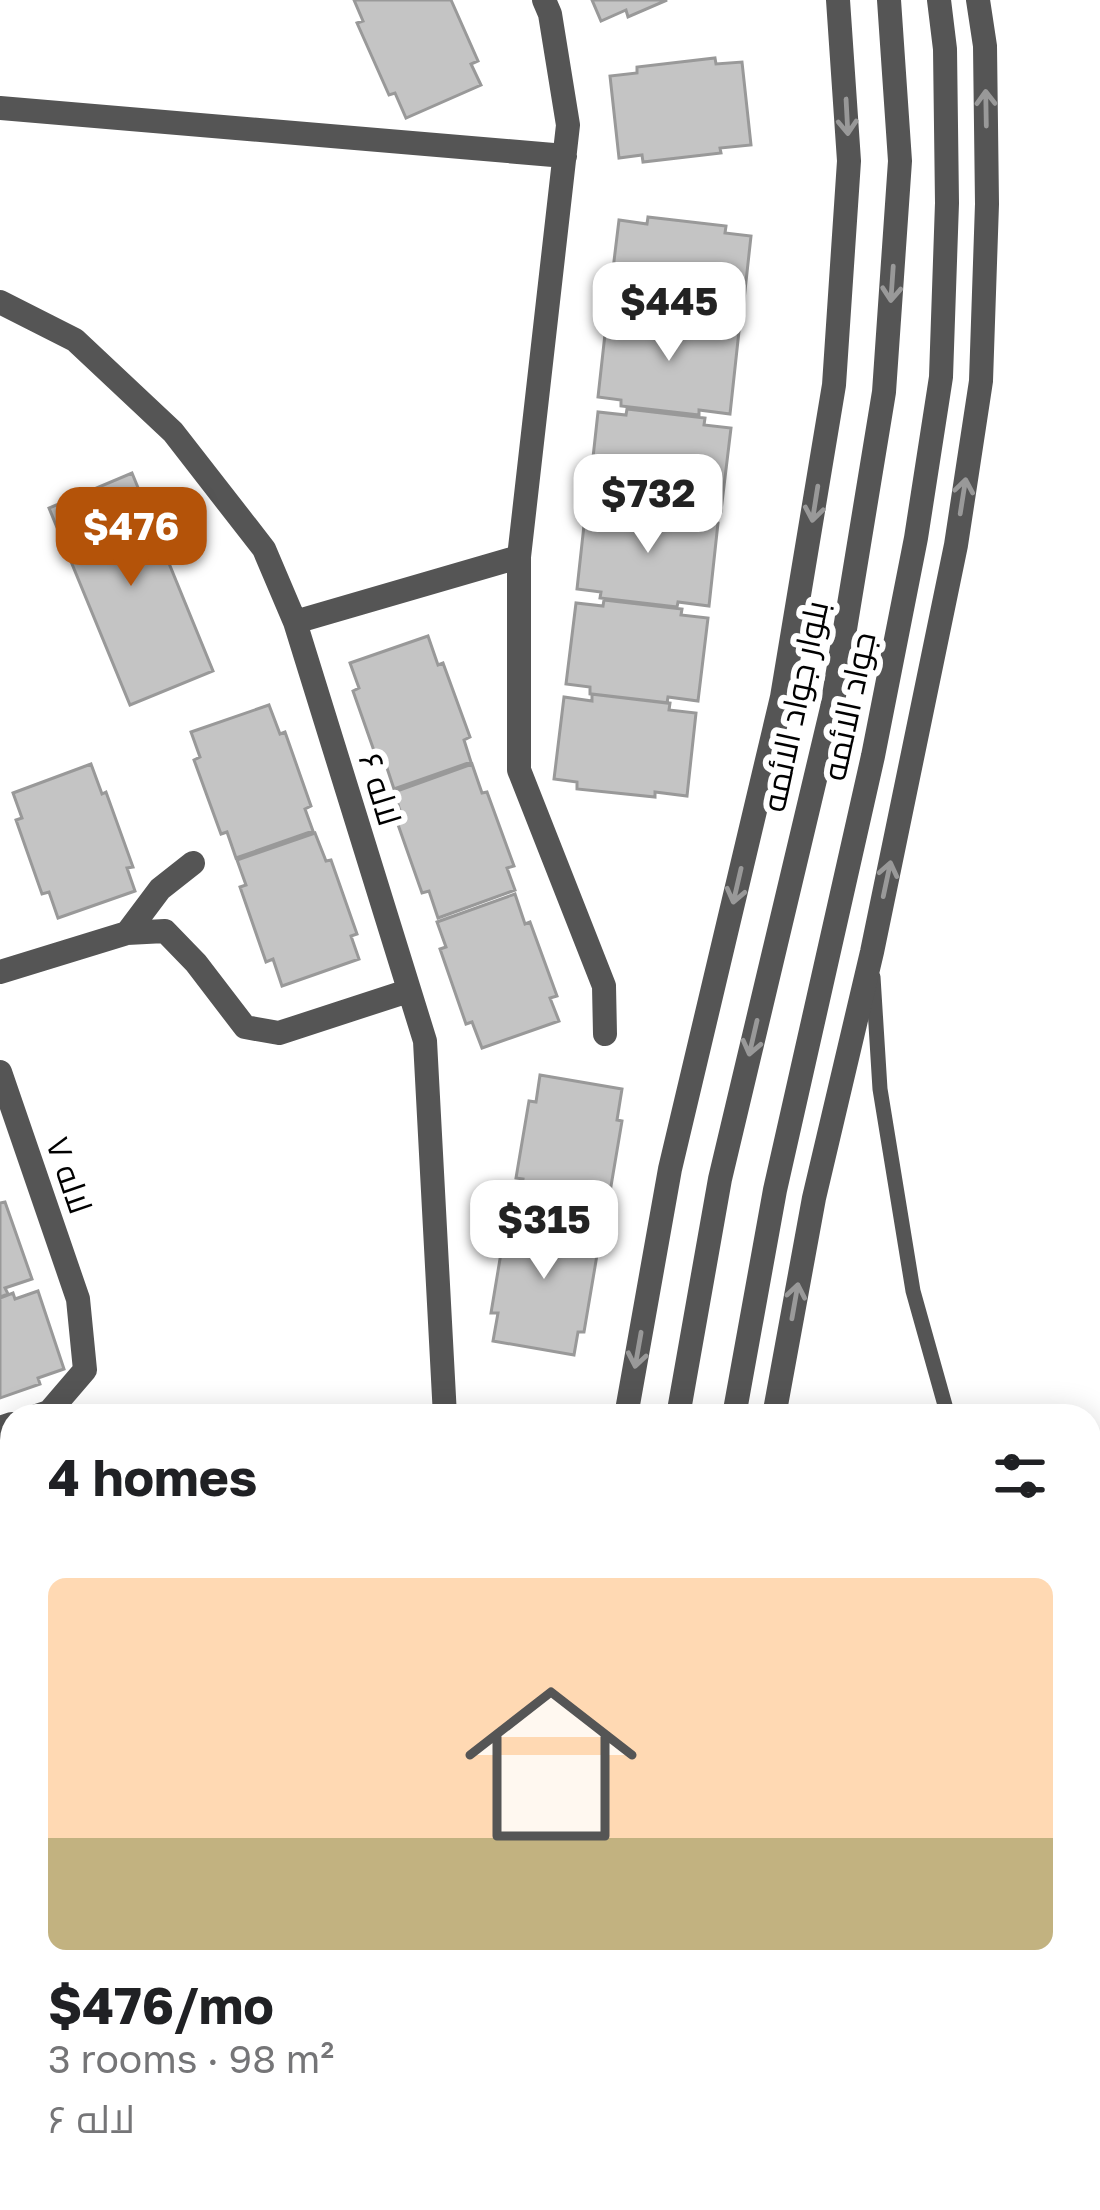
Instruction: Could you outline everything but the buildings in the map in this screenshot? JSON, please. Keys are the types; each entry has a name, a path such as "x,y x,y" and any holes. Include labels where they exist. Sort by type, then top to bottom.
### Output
{"street":[{"path":"544,0 568,124 519,557 519,770 604,986 605,1034"},
{"path":"628,1404 670,1169 782,698 834,386 849,161 838,0"},
{"name":"بلوار جواد الائمه","path":"680,1404 720,1180 832,708 884,392 900,161 889,0"},
{"name":"جواد الائمه","path":"736,1404 776,1190 873,756 938,400 947,203 945,49 939,0"},
{"path":"776,1404 814,1198 872,952 956,544 981,381 987,203 985,46 978,0"},
{"path":"0,107 565,156"},
{"name":"لاله ۶","path":"0,302 75,340 172,432 264,549 295,622 425,1041 445,1404"},
{"path":"295,622 519,557"},
{"path":"128,933 160,889 193,863"},
{"path":"0,971 128,933 165,931 196,962 245,1027 279,1033 408,991"},
{"name":"لاله ۷","path":"0,1072 79,1299 85,1370 56,1404"}],"lane":[{"path":"872,952 880,1089 909,1269 945,1404"}]}
